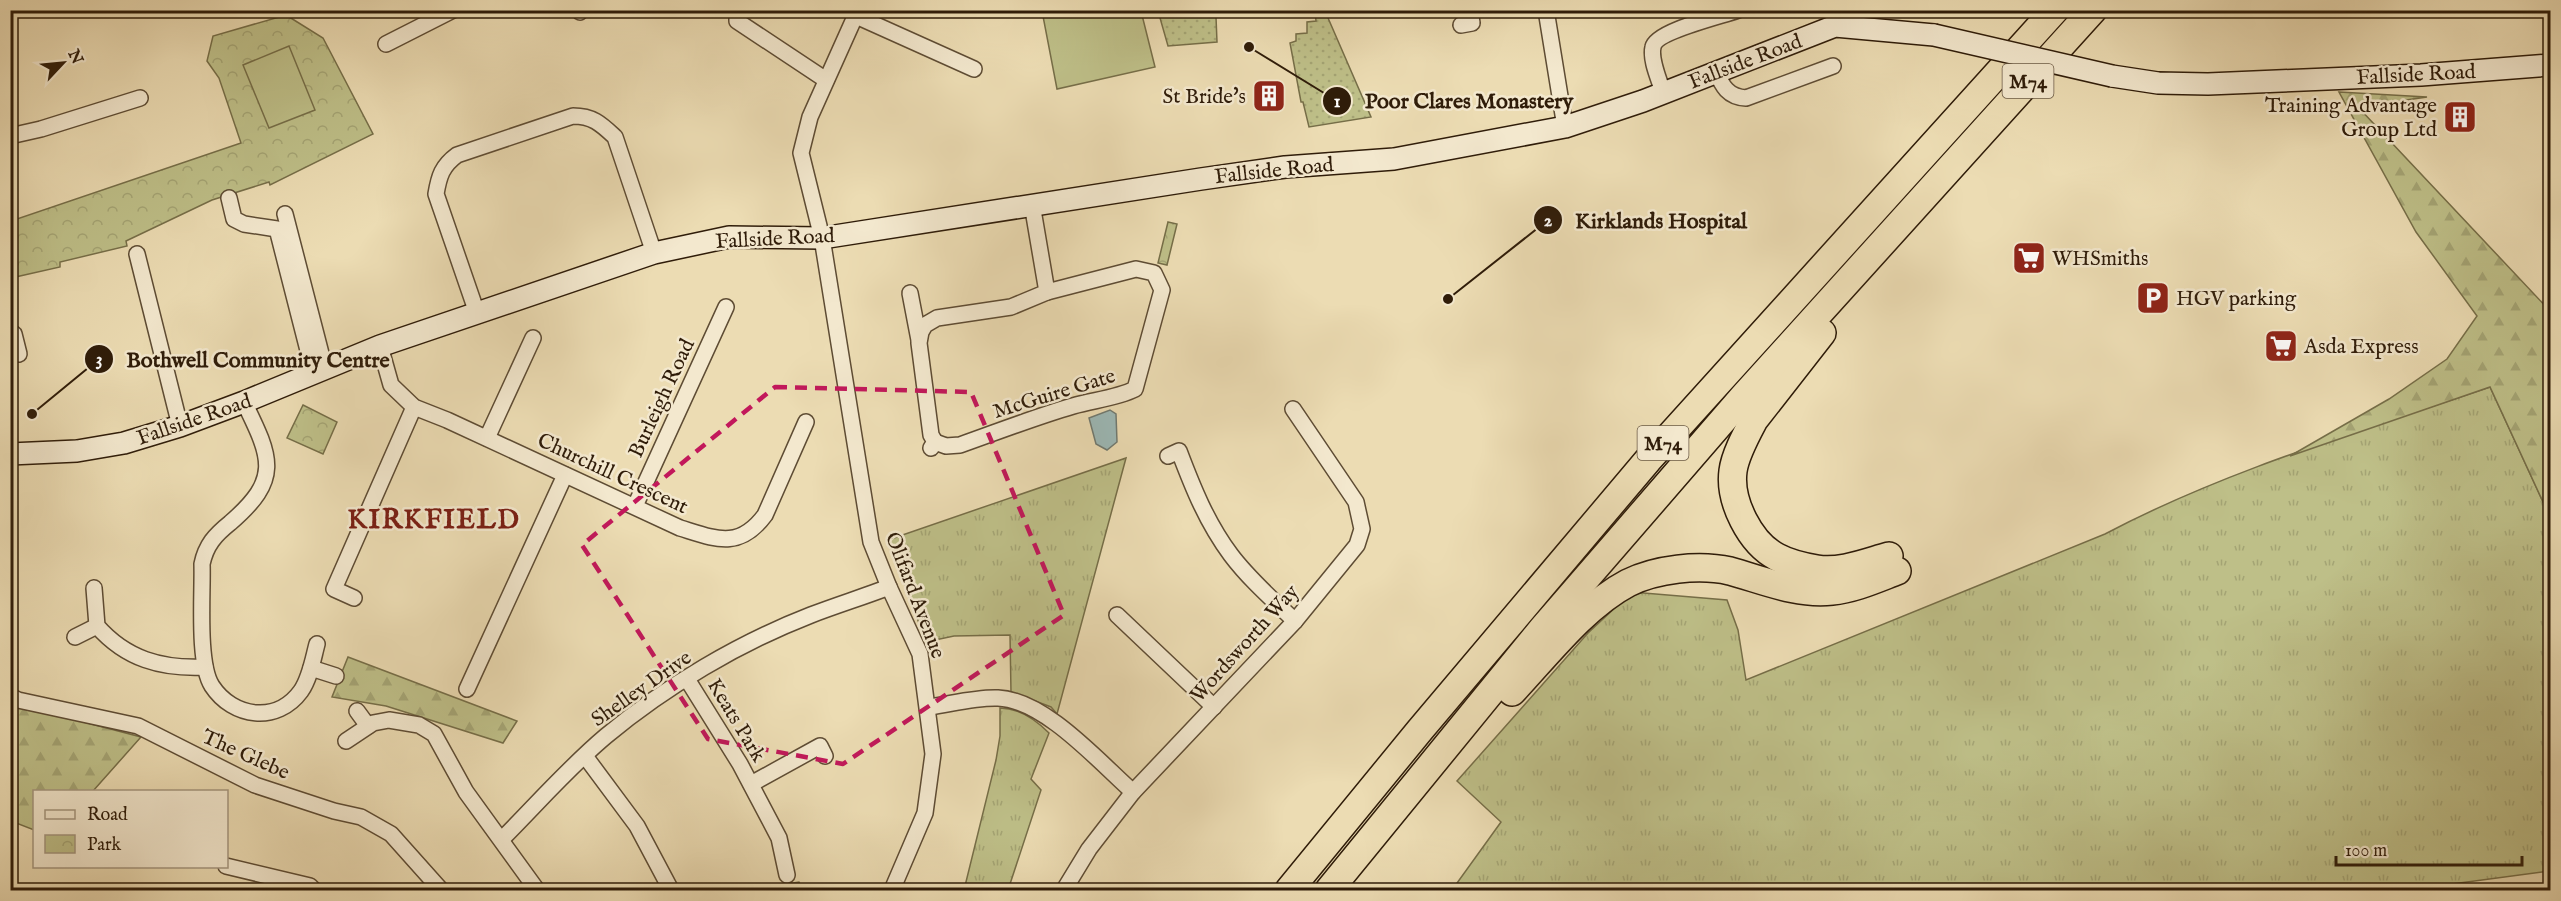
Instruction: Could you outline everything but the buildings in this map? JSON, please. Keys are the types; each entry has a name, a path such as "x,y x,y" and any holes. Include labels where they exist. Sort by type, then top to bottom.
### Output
{"highway":[{"name":"M74","path":"1285,891 1648,460 2055,10"},
{"name":"M74","path":"1329,891 1543,628 1743,397 2093,10"},
{"path":"1367,846 1587,613 1628,583 1672,568 1727,570 1783,587 1831,591 1862,584 1893,563 1819,569 1776,557 1749,532 1735,505 1733,471 1754,420 1963,152"},
{"name":"M74","path":"1290,891 1320,852"}],"street":[{"path":"386,44 453,10"},
{"path":"1461,25 1472,23 1470,10"},
{"path":"1546,10 1565,127"},
{"path":"1663,92 1653,57 1653,46 1657,39 1670,32 1738,10"},
{"path":"737,11 737,21 826,80"},
{"path":"857,13 974,69"},
{"name":"Olifard Avenue","path":"857,13 810,117 801,153 822,238 871,542 920,654 929,706 933,754 925,813 892,891"},
{"name":"Fallside Road","path":"10,454 94,449 124,443 180,426 320,372 380,346 654,253 729,237 822,238 1285,167 1394,159 1565,127 1835,26 1867,27 1934,35 2112,76 2158,83 2208,84 2421,75 2550,65"},
{"path":"1716,71 1727,91 1735,97 1746,98 1833,66"},
{"path":"10,136 41,129 140,98"},
{"path":"477,313 436,194 439,175 445,164 457,155 573,116 588,116 601,123 615,137 654,253"},
{"path":"229,198 234,219 244,224 277,229 320,372"},
{"path":"1032,204 1047,292"},
{"path":"285,214 320,372"},
{"path":"137,254 180,426"},
{"name":"McGuire Gate","path":"1136,268 1154,273 1162,290 1135,389 1125,394 1061,410 960,445 933,445 919,343 925,325 937,318 1011,307 1047,292 1136,268"},
{"path":"910,293 919,343"},
{"name":"Burleigh Road","path":"635,506 726,307"},
{"path":"17,333 19,354"},
{"path":"487,438 533,338"},
{"name":"Churchill Crescent","path":"380,346 391,385 414,407 487,438 680,528 720,540 739,537 755,529 765,515 806,422"},
{"path":"244,402 266,453 266,481 244,511 215,535 205,550 202,564 205,667 212,686 232,705 253,714 276,711 292,701 302,690 317,644"},
{"path":"354,598 334,589 414,407"},
{"name":"Wordsworth Way","path":"1064,891 1089,849 1133,792 1295,621 1357,545 1362,529 1356,502 1293,409"},
{"path":"1173,453 1220,539 1249,576 1295,621"},
{"path":"467,689 565,475"},
{"name":"Shelley Drive","path":"502,839 585,756 644,707 687,679 789,625 889,587"},
{"path":"94,588 97,626 119,648 150,663 183,668 205,667"},
{"path":"1117,615 1214,707"},
{"path":"75,637 97,626"},
{"path":"311,668 336,676"},
{"name":"Keats Park","path":"687,679 751,784 779,838 787,875"},
{"name":"The Glebe","path":"10,696 18,700 138,726 255,785 361,818 391,834 441,891"},
{"path":"929,706 999,698 1030,706 1058,724 1133,792"},
{"path":"357,711 368,726"},
{"path":"346,741 368,726 389,720 419,725 434,734 466,792 502,839 537,891"},
{"name":"Keats Park","path":"751,784 820,746 825,756"},
{"path":"585,756 637,826 670,891"},
{"path":"228,866 310,886 314,891"}],"highlighted area":[{"path":"775,387 971,392 1064,615 843,764 708,739 582,545"}],"green space":[{"path":"1158,10 1244,11 1216,17 1217,42 1168,46"},
{"path":"1042,11 1141,11 1155,67 1057,89"},
{"path":"1315,11 1325,11 1371,117 1309,127 1303,102 1301,102 1290,43 1296,41 1296,34 1307,33 1307,22 1316,21"},
{"path":"286,15 323,38 373,134 270,185 269,182 212,200 126,241 127,246 60,262 60,267 11,278 11,221 241,143 219,78 207,61 213,36"},
{"path":"289,46 315,110 269,128 243,65"},
{"path":"2339,92 2427,97 2358,107 2550,311 2550,517 2490,387 2290,456 2389,399 2447,359 2477,316 2416,232"},
{"path":"1168,222 1177,224 1167,265 1158,263"},
{"path":"2490,387 2550,517 2550,871 2407,890 1452,890 1501,822 1457,781 1588,633 1632,592 1727,600 1738,630 1746,680 2105,534 2198,490 2246,471"},
{"path":"303,405 337,422 323,454 287,438"},
{"path":"1126,458 1057,714 1051,707 1011,692 1010,635 954,636 926,642 888,540"},
{"path":"348,657 517,721 503,743 386,706 332,697"},
{"path":"10,702 141,737 94,790 33,790 33,830 11,821"},
{"path":"1000,708 1014,710 1027,716 1049,733 1031,779 1041,790 1010,884 1026,890 964,890 996,760 1000,736"},
{"path":"799,882 803,890 780,890 780,885"}],"water":[{"path":"1110,410 1116,414 1117,442 1107,450 1096,444 1089,418"}],"place":[{"name":"Poor Clares Monastery","path":"1249,47"},
{"name":"St Bride's","path":"1269,96"},
{"name":"Training Advantage Group Ltd","path":"2460,117"},
{"name":"WHSmiths","path":"2029,258"},
{"name":"HGV parking","path":"2153,298"},
{"name":"Kirklands Hospital","path":"1448,299"},
{"name":"Asda Express","path":"2281,346"},
{"name":"Bothwell Community Centre","path":"32,414"}],"district":[{"name":"KIRKFIELD","path":"434,519"}]}
